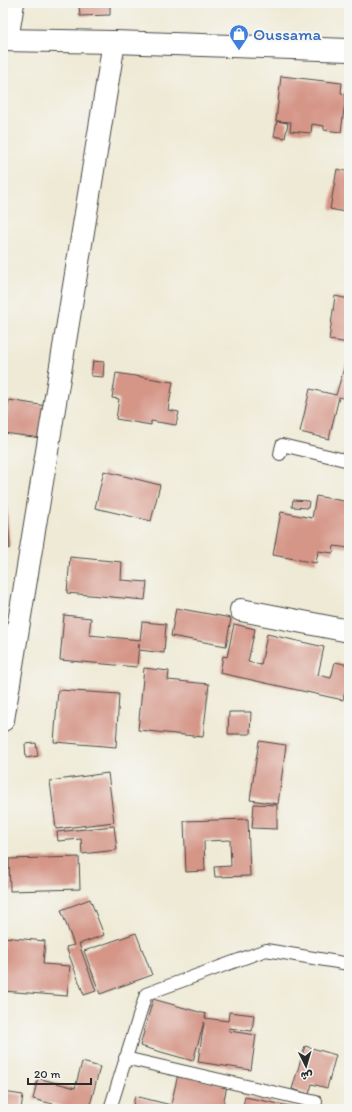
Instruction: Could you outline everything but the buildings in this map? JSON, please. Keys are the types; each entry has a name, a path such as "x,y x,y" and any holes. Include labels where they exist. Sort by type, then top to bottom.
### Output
{"street":[{"path":"14,3 5,40 349,50"},
{"path":"3,720 114,42"},
{"path":"241,610 349,631"}],"lane":[{"path":"280,454 282,445 349,461"},
{"path":"110,1109 146,994 266,950 349,964"},
{"path":"125,1058 316,1102"}],"place":[{"name":"Oussama","path":"239,51"}]}
